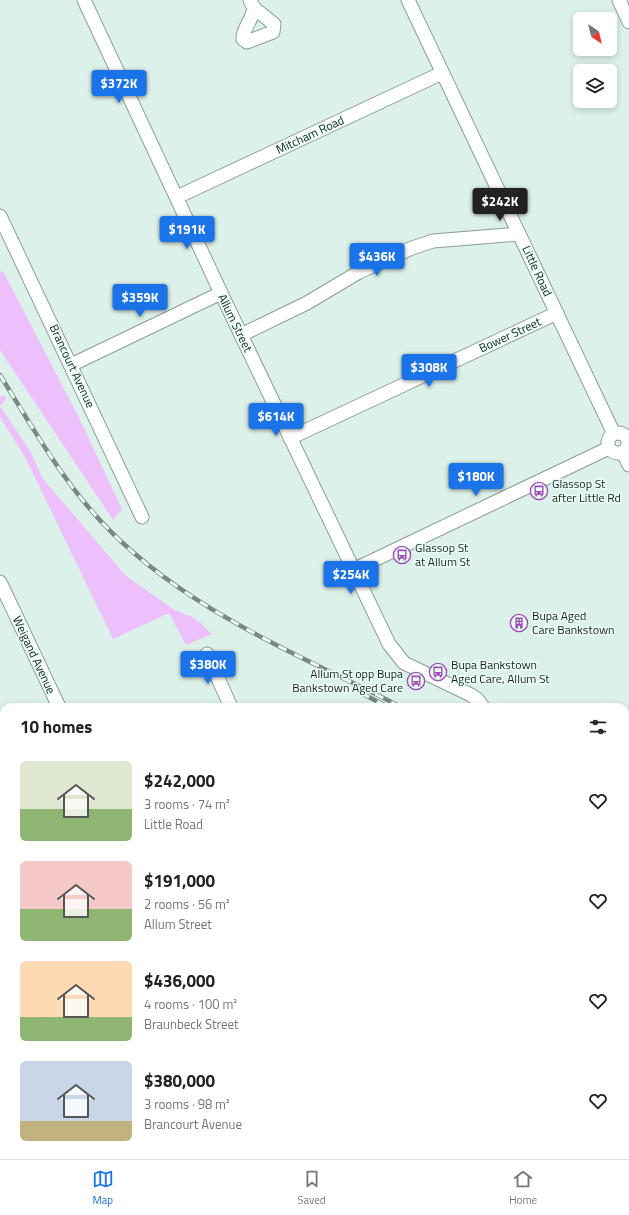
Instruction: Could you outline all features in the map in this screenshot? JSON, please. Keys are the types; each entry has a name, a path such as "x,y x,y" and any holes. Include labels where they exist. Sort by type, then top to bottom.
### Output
{"street":[{"name":"Allum Street","path":"84,0 177,196 221,293 395,655 404,663 471,695 480,703"},
{"name":"Little Road","path":"408,0 614,434"},
{"path":"619,0 629,22"},
{"name":"Mitcham Road","path":"177,196 442,73"},
{"name":"Brancourt Avenue","path":"0,216 142,517"},
{"path":"241,334 307,303 359,272 412,248 432,241 519,234"},
{"path":"71,365 221,293"},
{"name":"Bower Street","path":"290,438 557,313"},
{"path":"620,433 628,438 628,445 623,452 617,453 610,448 609,441 614,434 620,433"},
{"path":"353,570 610,448"},
{"path":"623,452 629,465"},
{"name":"Weigand Avenue","path":"0,582 57,703"},
{"path":"207,654 229,703"}],"shaded area":[{"path":"3,271 80,420 122,509 113,520 0,350 0,273"},
{"path":"4,395 6,399 0,406 0,397"},
{"path":"0,406 30,451 43,479 126,576 173,609 196,619 212,634 186,645 169,613 113,639 26,459 0,417"}],"railway":[{"path":"0,375 70,484 97,517 129,549 164,577 240,626 393,703"},
{"path":"361,693 380,703"}],"place":[{"name":"Glassop St after Little Rd","path":"539,491"},
{"name":"Glassop St at Allum St","path":"402,555"},
{"name":"Bupa Aged Care Bankstown","path":"519,623"},
{"name":"Bupa Bankstown Aged Care, Allum St","path":"438,672"},
{"name":"Allum St opp Bupa Bankstown Aged Care","path":"416,681"}]}
